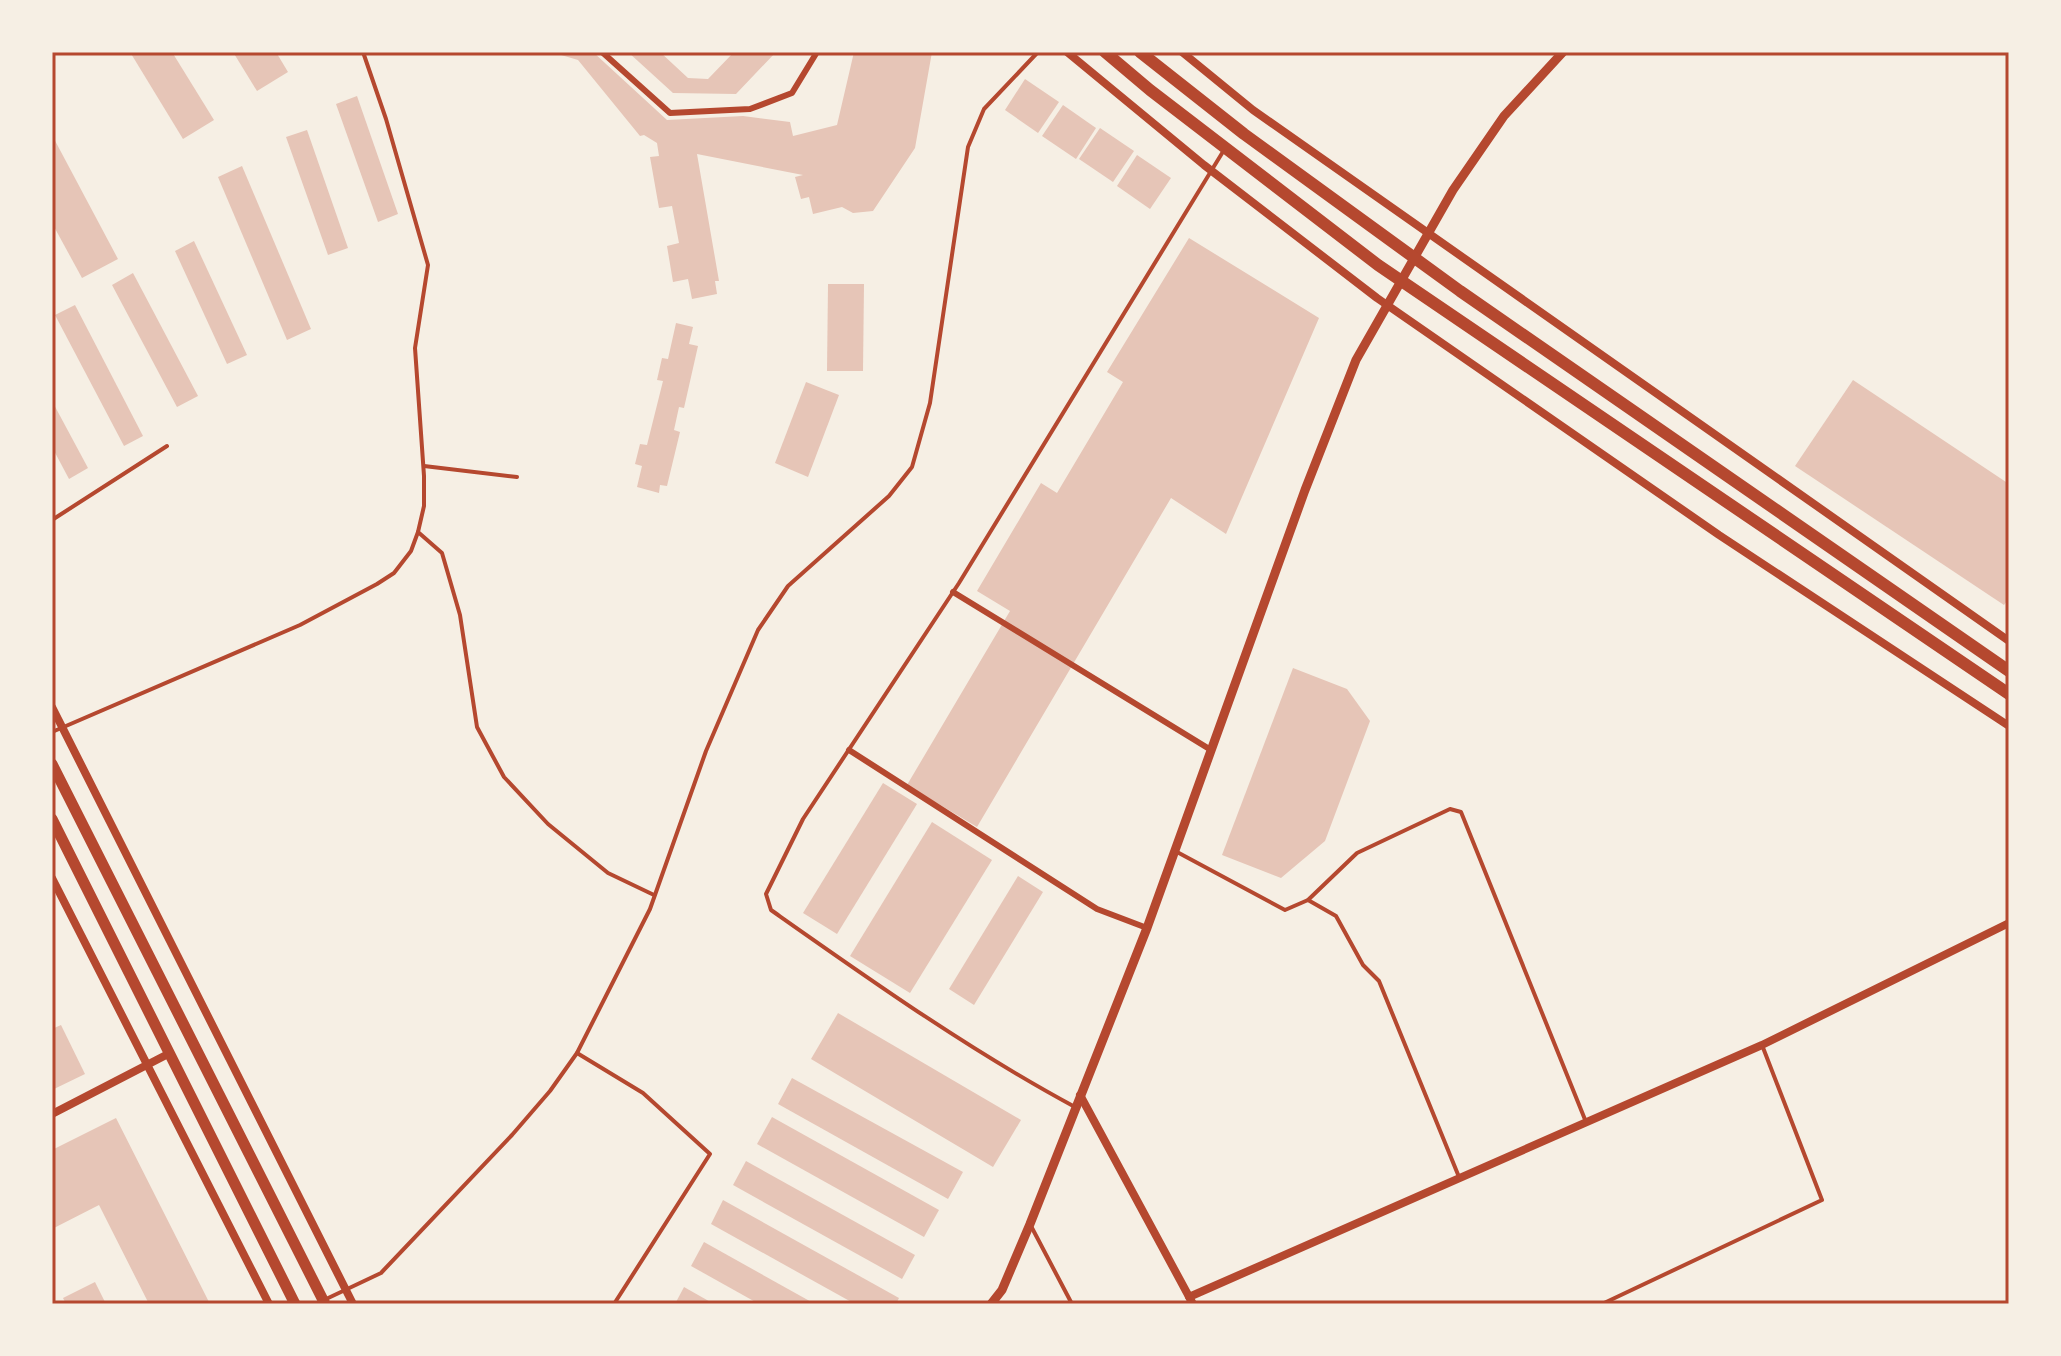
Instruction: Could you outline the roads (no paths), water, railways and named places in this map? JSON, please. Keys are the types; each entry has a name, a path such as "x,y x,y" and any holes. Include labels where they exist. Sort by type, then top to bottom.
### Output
{"main road":[{"path":"1105,52 1150,90 1400,280 2009,694"},
{"path":"1140,52 1244,134 1413,257 2009,671"},
{"path":"52,764 324,1302"},
{"path":"52,819 295,1304"}],"street":[{"path":"602,52 670,113 750,109 792,93 817,52"},
{"path":"1067,52 1212,170 1387,305 1719,535 2009,726"},
{"path":"1182,52 1253,110 2009,641"},
{"path":"991,1304 1002,1290 1030,1224 1147,928 1356,360 1453,190 1504,116 1563,52"},
{"path":"953,592 1211,750"},
{"path":"52,707 353,1304"},
{"path":"849,750 1097,909 1147,928"},
{"path":"52,878 269,1304"},
{"path":"1080,1095 1191,1300 1762,1045 2009,923"},
{"path":"52,1114 170,1053"}],"lane":[{"path":"52,732 300,625 394,573 411,551 424,506 415,348 428,265 363,52"},
{"path":"324,1302 381,1273 512,1135 550,1091 577,1053 654,895 706,751 758,630 788,586 889,496 912,467 930,403 968,147 984,109 1038,52"},
{"path":"1075,1107 1016,1074 859,972 771,910 766,894 803,819 953,592 1226,147"},
{"path":"52,520 167,446"},
{"path":"423,466 517,477"},
{"path":"418,532 442,553 460,615 477,727 504,777 548,824 608,873 654,895"},
{"path":"1175,851 1285,910 1308,900 1357,853 1450,809 1461,812 1587,1122"},
{"path":"1308,900 1336,916 1363,965 1379,981 1459,1178"},
{"path":"1602,1304 1822,1200 1762,1045"},
{"path":"577,1053 643,1093 710,1154 614,1304"},
{"path":"1030,1224 1072,1304"}]}
